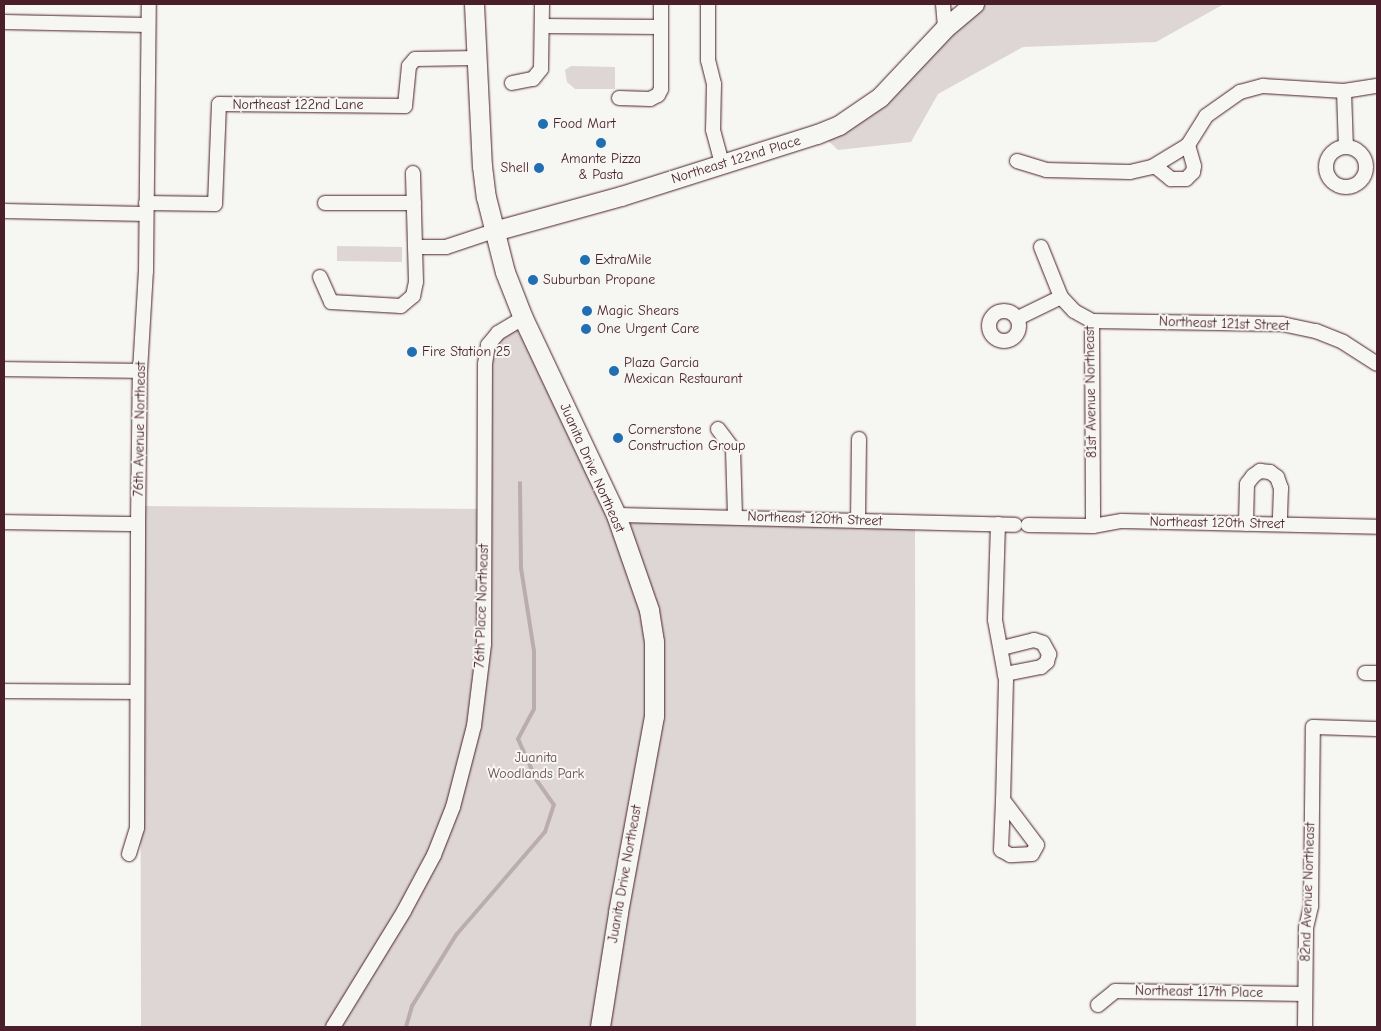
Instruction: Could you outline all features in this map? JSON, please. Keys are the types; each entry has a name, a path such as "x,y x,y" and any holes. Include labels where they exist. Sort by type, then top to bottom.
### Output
{"main road":[{"name":"Juanita Drive Northeast","path":"474,4 482,166 494,231 505,272 523,318 616,515 649,610 654,642 654,716 618,913 600,1027"},
{"name":"Northeast 122nd Place","path":"494,231 574,210 817,134 858,113 880,97 945,28 974,4"}],"street":[{"name":"76th Avenue Northeast","path":"129,854 137,828 140,371 146,270 149,4"},
{"path":"512,83 533,79 541,69 542,4"},
{"path":"619,98 650,99 658,96 661,89 661,4"},
{"path":"708,4 708,60 714,84 713,130 722,164"},
{"path":"943,4 945,28"},
{"path":"4,22 148,25"},
{"path":"542,26 661,27"},
{"name":"Northeast 122nd Lane","path":"146,209 215,204 219,104 405,106 410,66 414,59 476,58"},
{"path":"1017,161 1046,170 1130,172 1155,166 1188,145 1206,116 1240,92 1263,86 1344,91 1377,86"},
{"path":"1344,91 1346,147"},
{"path":"1155,166 1171,179 1176,181 1186,179 1190,176 1194,166 1188,145"},
{"path":"320,277 331,302 400,306 413,296 415,247 412,173"},
{"path":"325,202 414,203"},
{"path":"4,211 146,209"},
{"path":"415,247 446,247 494,231"},
{"name":"81st Avenue Northeast","path":"1040,247 1061,297 1074,311 1092,321 1093,526"},
{"path":"1018,318 1061,297"},
{"name":"76th Place Northeast","path":"333,1027 404,911 434,855 453,807 474,726 484,644 485,364 488,345 498,333 523,318"},
{"name":"Northeast 121st Street","path":"1092,321 1282,324 1316,331 1343,342 1377,364"},
{"path":"4,369 140,371"},
{"path":"718,429 733,449 735,517"},
{"path":"858,521 859,439"},
{"path":"1246,524 1247,484 1260,471 1270,472 1277,477 1281,488 1280,524"},
{"name":"Northeast 120th Street","path":"616,515 1021,525 1093,526 1122,522 1377,527"},
{"path":"4,522 138,524"},
{"path":"998,524 995,620 1002,648 1005,674 1003,800"},
{"path":"1002,648 1034,640 1043,643 1049,650 1049,658 1041,667 1005,674"},
{"path":"4,691 137,692"},
{"name":"82nd Avenue Northeast","path":"1305,1027 1306,928 1311,906 1313,728 1377,729"},
{"name":"Northeast 117th Place","path":"1098,1005 1115,991 1304,994"}],"green space":[{"path":"974,4 1224,4 1156,42 1023,47 938,94 911,142 838,150 823,136"},
{"path":"571,66 615,67 615,89 575,89 567,82 565,70"},
{"path":"337,246 402,247 402,262 337,261"},
{"name":"Juanita Woodlands Park","path":"523,318 616,515 915,522 916,1027 141,1027 140,506 484,509 488,345"}],"waterway":[{"path":"406,1027 412,1006 456,935 545,832 554,805 536,779 518,739 534,709 534,651 521,568 520,483"}],"place":[{"name":"Food Mart","path":"543,124"},
{"name":"Amante Pizza & Pasta","path":"601,143"},
{"name":"Shell","path":"539,168"},
{"name":"ExtraMile","path":"585,260"},
{"name":"Suburban Propane","path":"533,280"},
{"name":"Magic Shears","path":"587,311"},
{"name":"One Urgent Care","path":"586,329"},
{"name":"Fire Station 25","path":"412,352"},
{"name":"Plaza Garcia Mexican Restaurant","path":"614,371"},
{"name":"Cornerstone Construction Group","path":"618,438"}]}
